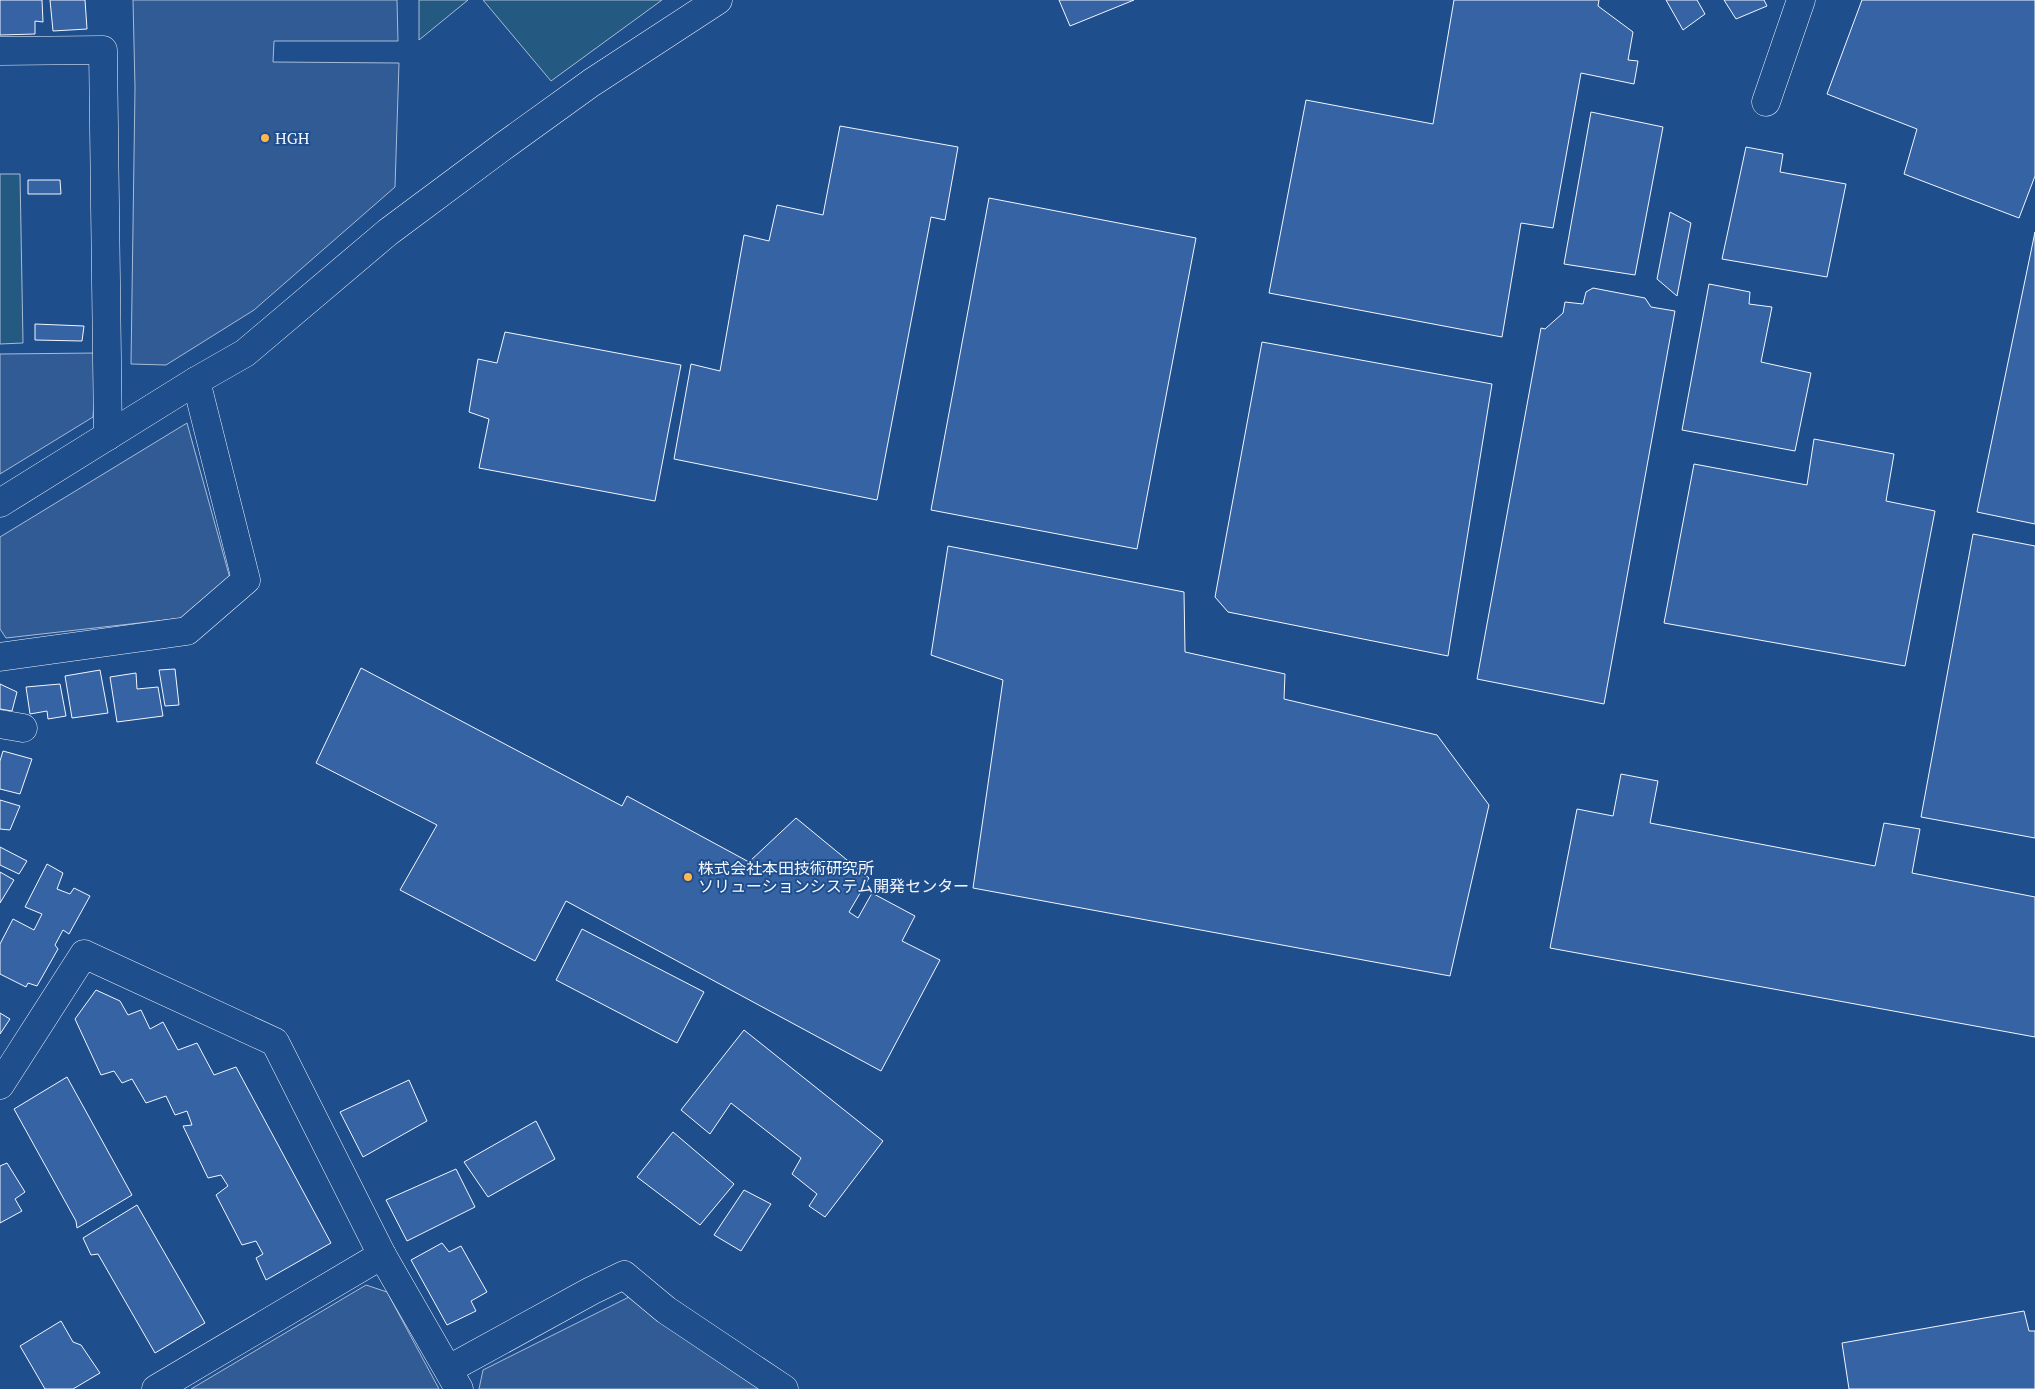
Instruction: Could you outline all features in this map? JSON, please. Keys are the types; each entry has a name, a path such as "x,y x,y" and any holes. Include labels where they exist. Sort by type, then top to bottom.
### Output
{"street":[{"path":"0,503 196,381 246,353 388,232 591,83 718,0"},
{"path":"1766,102 1801,0"},
{"path":"0,51 102,50 108,436"},
{"path":"0,657 187,631 246,580 196,381"},
{"path":"0,1085 84,954 275,1042 382,1256 454,1379 591,1291 624,1275 666,1310 784,1389"},
{"path":"156,1389 382,1256"}],"shaded area":[{"name":"HGH","path":"133,0 397,0 398,41 274,41 273,62 399,63 395,187 254,310 166,365 131,364 135,88"},
{"path":"419,0 468,0 419,40"},
{"path":"483,0 662,0 551,81"},
{"path":"0,174 20,174 23,343 0,344"},
{"path":"97,353 93,417 0,474 0,354"},
{"path":"187,423 231,582 183,618 6,638 0,629 0,537"},
{"path":"366,1285 387,1292 439,1389 191,1389"},
{"path":"631,1296 761,1389 479,1389 483,1370"}],"building":[{"path":"0,0 42,0 43,22 35,21 35,34 0,35"},
{"path":"50,0 85,0 87,29 53,31"},
{"path":"1059,0 1134,0 1070,26"},
{"path":"1454,0 1599,0 1598,6 1633,32 1628,60 1638,61 1634,84 1581,73 1553,228 1521,223 1502,337 1269,293 1306,100 1433,124"},
{"path":"1666,0 1697,0 1705,14 1683,30"},
{"path":"1724,0 1764,0 1767,6 1736,19"},
{"path":"1862,0 2035,0 2035,176 2019,218 1904,174 1917,129 1827,94"},
{"path":"1591,112 1663,127 1635,275 1564,264"},
{"path":"840,126 958,147 945,220 931,217 877,500 674,459 691,364 720,371 744,235 769,241 777,205 823,215"},
{"path":"1746,147 1783,154 1780,172 1846,184 1827,277 1722,259"},
{"path":"28,180 60,180 61,194 28,194"},
{"path":"989,198 1196,238 1137,549 931,510"},
{"path":"1670,212 1691,223 1677,296 1657,279"},
{"path":"2035,232 2035,524 1977,512"},
{"path":"1709,284 1750,292 1749,304 1772,307 1761,362 1811,373 1795,451 1682,430"},
{"path":"1593,288 1645,298 1651,307 1675,311 1604,704 1477,679 1541,328 1545,329 1563,313 1565,302 1583,304 1586,292"},
{"path":"35,324 84,326 82,341 35,340"},
{"path":"505,332 681,365 655,501 479,468 489,419 469,412 478,359 497,363"},
{"path":"1262,342 1492,384 1448,656 1228,612 1215,597"},
{"path":"1814,439 1894,454 1886,501 1935,511 1905,666 1664,623 1694,464 1807,485"},
{"path":"1973,534 2035,546 2035,838 1921,817"},
{"path":"948,546 1184,592 1185,652 1285,674 1284,699 1437,735 1489,805 1450,976 973,888 1003,680 931,655"},
{"path":"361,668 622,806 627,796 749,862 796,818 869,878 849,912 858,918 872,893 915,916 902,941 940,960 881,1071 566,901 535,961 400,890 437,825 316,763"},
{"path":"175,669 179,705 165,706 159,670"},
{"path":"100,670 108,713 72,718 65,676"},
{"path":"136,673 137,689 158,687 163,716 117,722 110,677"},
{"path":"0,684 17,692 12,711 0,709"},
{"path":"60,684 66,716 48,719 47,711 30,714 26,687"},
{"path":"3,751 32,759 20,794 0,789 0,761"},
{"path":"1621,774 1658,781 1650,823 1875,866 1884,823 1920,829 1912,873 2035,897 2035,1037 1550,948 1577,809 1613,816"},
{"path":"0,800 20,806 10,830 0,829"},
{"path":"0,847 27,861 19,874 0,865"},
{"path":"47,864 63,873 57,889 70,894 74,888 90,896 69,934 63,930 55,945 58,949 37,986 28,983 26,987 0,974 0,944 13,919 34,930 42,914 25,907"},
{"path":"0,872 14,880 0,903"},
{"path":"582,929 704,992 677,1043 556,980"},
{"path":"96,990 120,1001 128,1015 141,1010 150,1029 163,1022 178,1050 197,1043 214,1075 236,1067 331,1243 266,1280 256,1258 263,1254 256,1241 242,1245 216,1195 228,1186 221,1175 208,1178 183,1126 192,1125 187,1111 175,1115 166,1096 146,1103 132,1079 122,1083 114,1071 101,1075 75,1019"},
{"path":"0,1013 10,1019 0,1034"},
{"path":"744,1030 883,1141 825,1217 809,1206 817,1194 792,1174 801,1158 731,1103 710,1134 681,1110"},
{"path":"67,1077 132,1195 77,1228 76,1221 14,1109"},
{"path":"409,1080 427,1121 363,1157 340,1112"},
{"path":"536,1121 555,1159 488,1197 464,1162"},
{"path":"673,1132 734,1184 700,1225 637,1177"},
{"path":"7,1163 25,1192 15,1199 22,1211 0,1223 0,1166"},
{"path":"456,1169 475,1207 407,1241 386,1200"},
{"path":"744,1190 771,1204 741,1251 714,1235"},
{"path":"137,1205 205,1323 155,1353 98,1254 91,1255 83,1238"},
{"path":"442,1243 449,1252 461,1246 487,1292 471,1301 476,1311 447,1325 411,1260"},
{"path":"2024,1311 2029,1331 2035,1331 2035,1389 1849,1389 1842,1343"},
{"path":"61,1321 73,1342 81,1345 100,1373 73,1389 45,1389 20,1346"}],"place":[{"name":"HGH","path":"265,138"},
{"name":"株式会社本田技術研究所 ソリューションシステム開発センター","path":"688,877"}]}
